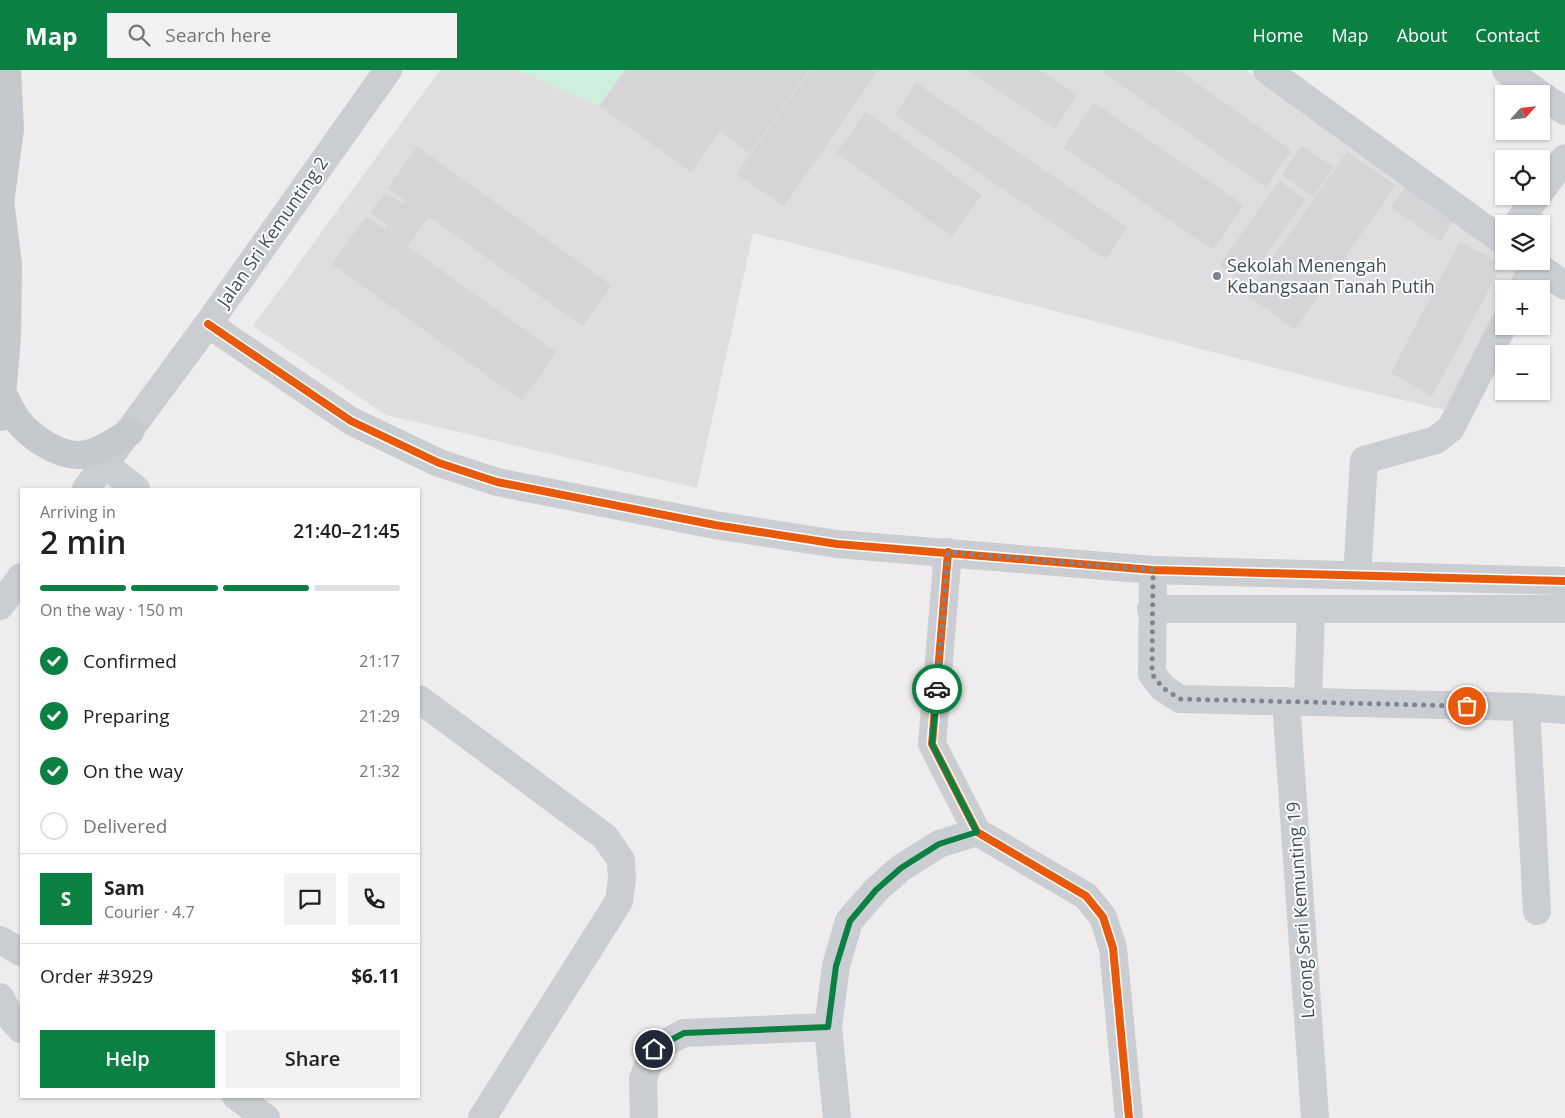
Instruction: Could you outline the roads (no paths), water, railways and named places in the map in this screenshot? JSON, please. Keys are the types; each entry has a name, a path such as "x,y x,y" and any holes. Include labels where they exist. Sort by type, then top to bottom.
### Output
{"main road":[{"path":"7,70 10,129 0,203 8,264 7,330 1,406 48,446 69,454 82,455 102,449 130,432"}],"street":[{"name":"Jalan Sri Kemunting 2","path":"87,488 130,432 208,324 388,70"},
{"path":"1267,70 1495,235"},
{"path":"1506,70 1527,85"},
{"path":"1550,101 1565,112"},
{"path":"1550,179 1565,158"},
{"path":"1543,270 1565,286"},
{"path":"208,324 351,421 439,463 497,482 715,525 836,544 1153,570 1565,581"},
{"path":"1358,576 1364,460 1436,440 1451,428 1498,335"},
{"path":"104,464 135,488"},
{"path":"948,552 932,744 977,832 1086,896 1103,917 1113,948 1129,1118"},
{"path":"1153,570 1151,609 1152,674 1163,688 1180,699 1526,707 1565,710"},
{"path":"0,606 20,578"},
{"path":"1151,609 1565,609"},
{"name":"Lorong Seri Kemunting 19","path":"1311,609 1297,702 1315,1118"},
{"path":"420,700 605,837 620,860 622,879 619,901 482,1118"},
{"path":"1526,707 1537,911"},
{"path":"837,1118 828,1027 836,966 850,921 876,890 901,868 939,844 977,832"},
{"path":"0,940 20,951"},
{"path":"0,997 11,1018 20,1028"},
{"path":"644,1118 643,1079 654,1049 684,1033 828,1027"},
{"path":"239,1098 266,1118"}],"place":[{"name":"Sekolah Menengah Kebangsaan Tanah Putih","path":"1217,276"}]}
